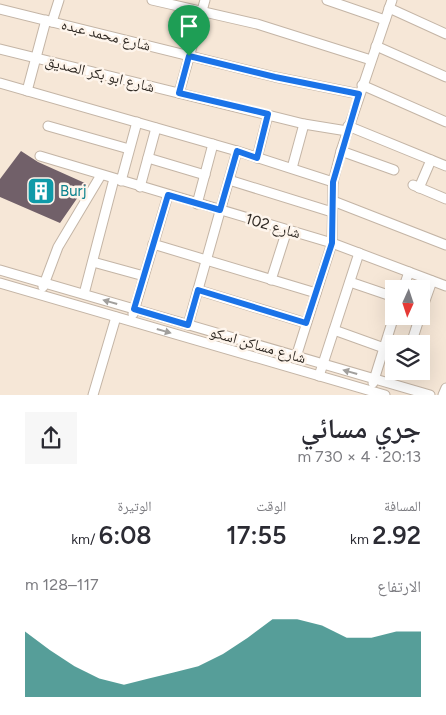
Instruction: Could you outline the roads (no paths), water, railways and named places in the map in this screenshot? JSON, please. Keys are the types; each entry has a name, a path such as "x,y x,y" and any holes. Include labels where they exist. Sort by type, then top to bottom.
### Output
{"street":[{"path":"27,91 49,21 59,0"},
{"path":"152,0 257,24 371,60"},
{"path":"179,93 204,0"},
{"path":"327,0 385,20"},
{"path":"296,356 332,243 333,182 341,151 390,4 446,34"},
{"name":"شارع محمد عبده","path":"0,9 275,77 359,94"},
{"path":"376,46 446,77"},
{"name":"شارع ابو بكر الصديق","path":"0,49 304,124 348,129 446,166"},
{"path":"0,82 237,151 333,182"},
{"path":"362,85 446,122"},
{"path":"257,158 268,114"},
{"path":"84,294 92,262 136,122"},
{"path":"292,168 304,124"},
{"path":"48,126 129,149"},
{"path":"140,187 156,128"},
{"path":"197,204 213,144"},
{"path":"188,325 237,151"},
{"path":"341,151 394,170"},
{"name":"شارع 102","path":"40,156 332,243 446,286"},
{"path":"148,158 205,175"},
{"path":"431,160 416,186 446,199"},
{"path":"41,295 58,247 101,175"},
{"path":"229,180 332,212"},
{"path":"130,321 168,195"},
{"path":"332,201 446,245"},
{"path":"271,280 286,230"},
{"path":"153,244 316,293"},
{"path":"319,376 359,253"},
{"path":"92,262 144,276"},
{"name":"شارع مساكن اسكو","path":"0,270 430,395"},
{"path":"406,280 409,272"},
{"path":"430,286 432,280"},
{"path":"350,282 385,294"},
{"name":"شارع مساكن اسكو","path":"0,283 385,395"},
{"path":"198,290 306,323"},
{"path":"93,395 116,317"},
{"path":"370,391 391,325"},
{"path":"334,330 384,349"},
{"path":"238,352 242,340"},
{"path":"443,395 446,388"}],"place":[{"name":"Burj","path":"41,191"}]}
